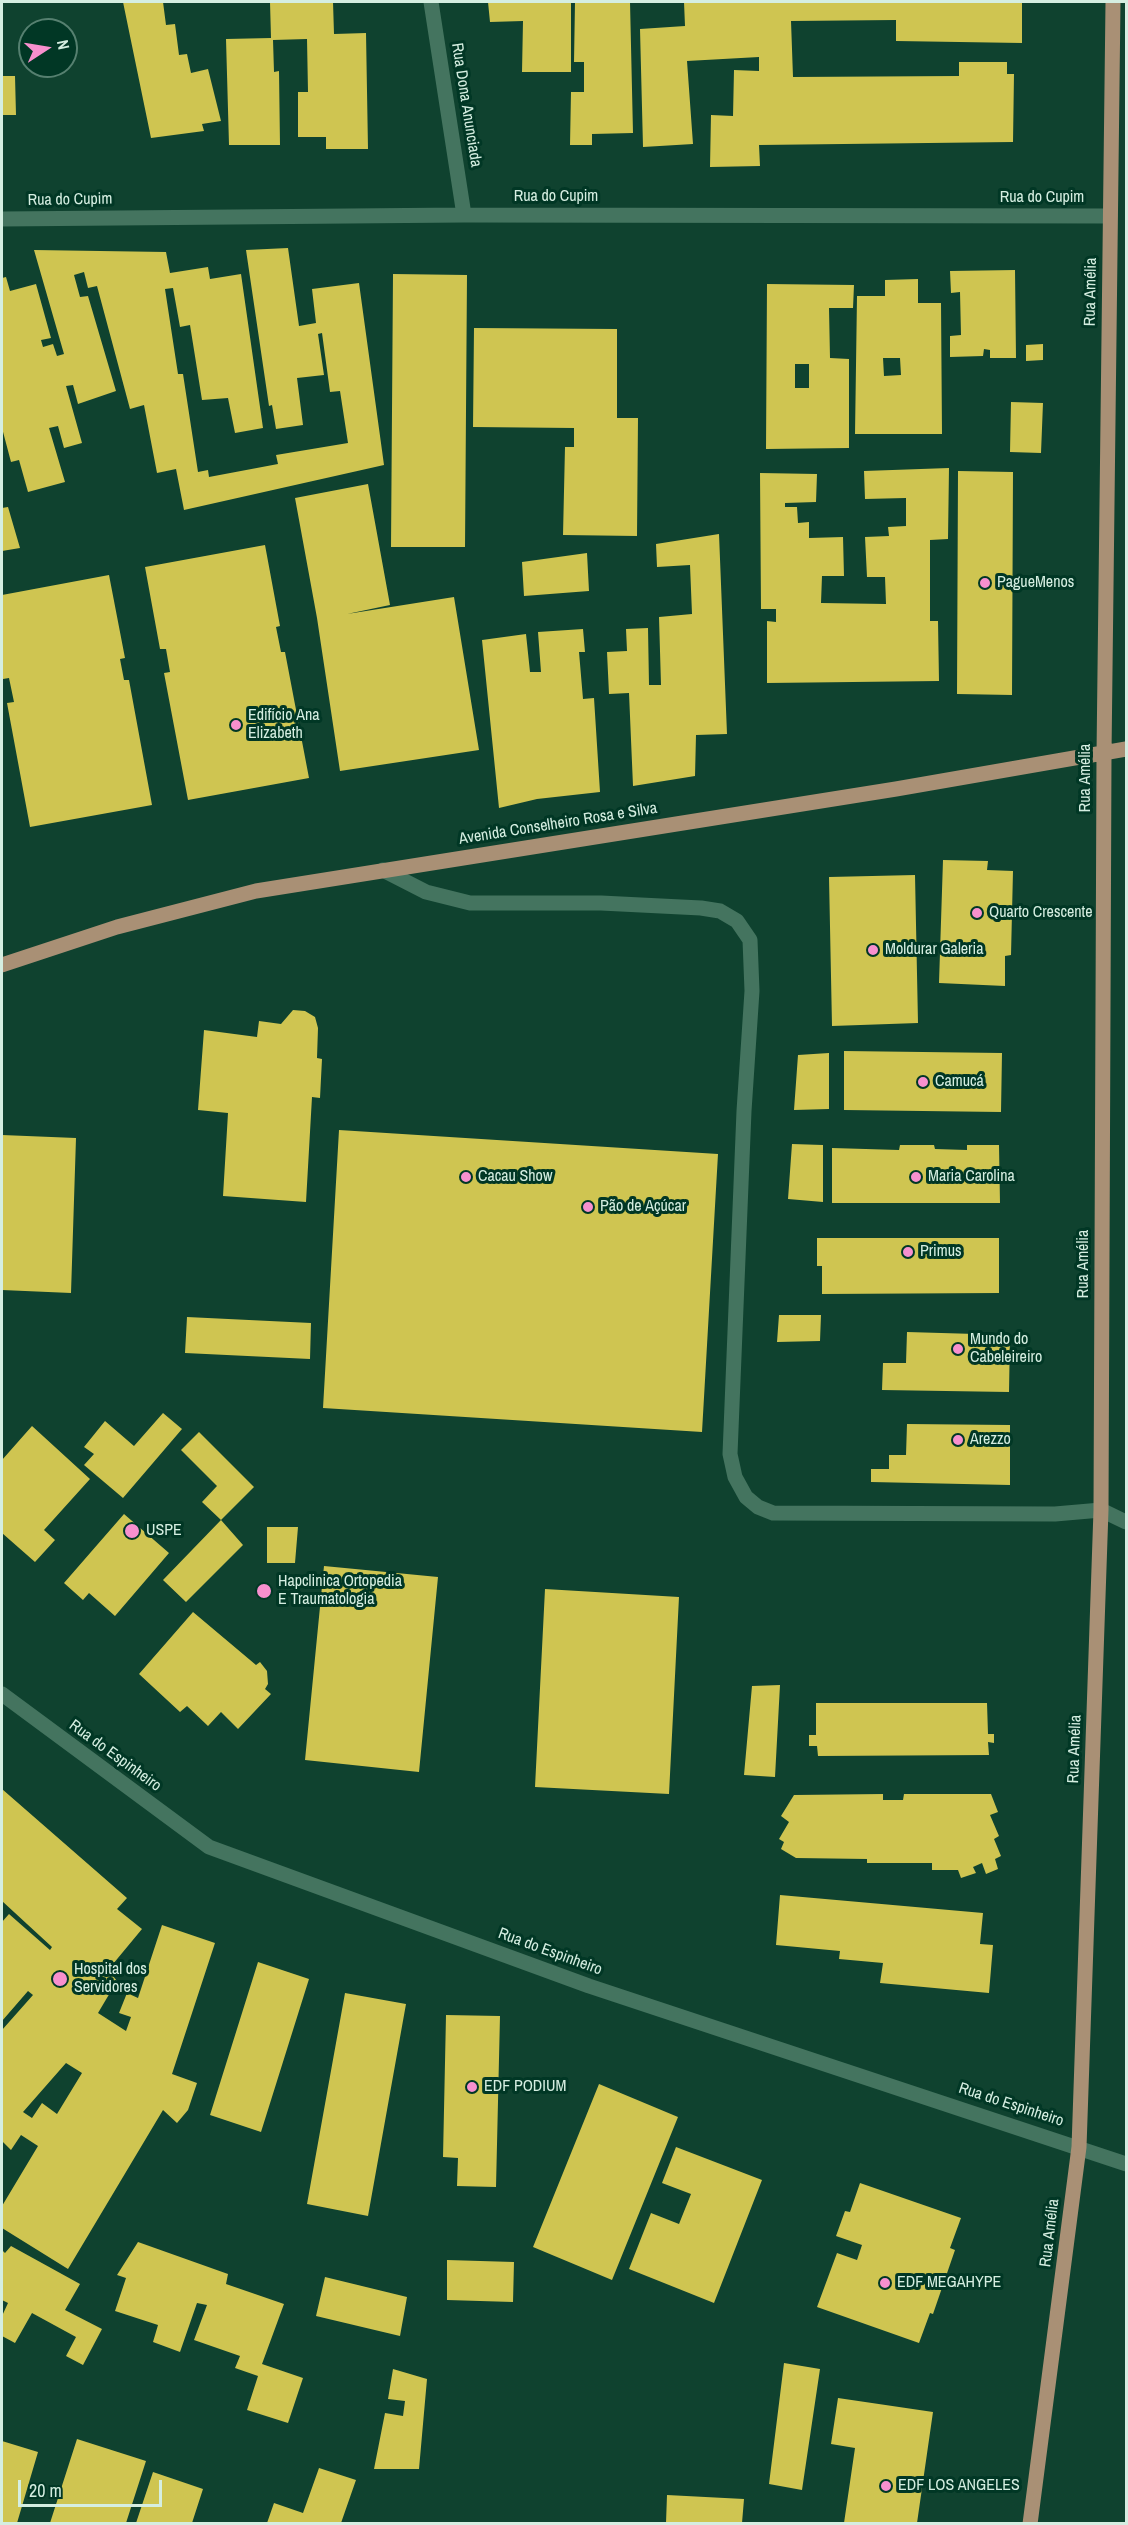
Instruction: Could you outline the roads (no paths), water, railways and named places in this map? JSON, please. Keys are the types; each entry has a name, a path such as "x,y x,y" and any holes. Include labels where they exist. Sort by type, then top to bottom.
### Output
{"main road":[{"name":"Rua Amélia","path":"1030,2523 1079,2147 1101,1510 1104,754 1113,2"},
{"name":"Avenida Conselheiro Rosa e Silva","path":"2,965 117,927 256,891 885,791 1126,749"}],"street":[{"name":"Rua Dona Anunciada","path":"431,2 464,215"},
{"name":"Rua do Cupim","path":"2,219 464,215 1110,216"},
{"path":"382,870 426,892 470,903 602,903 720,911 737,921 750,940 752,991 744,1111 730,1454 735,1477 746,1497 758,1507 772,1513 1055,1514 1101,1510 1126,1522"},
{"name":"Rua do Espinheiro","path":"2,1694 209,1847 589,1986 1126,2164"}],"place":[{"name":"PagueMenos","path":"985,583"},
{"name":"Edifício Ana Elizabeth","path":"236,725"},
{"name":"Quarto Crescente","path":"977,913"},
{"name":"Moldurar Galeria","path":"873,950"},
{"name":"Camucá","path":"923,1082"},
{"name":"Cacau Show","path":"466,1177"},
{"name":"Maria Carolina","path":"916,1177"},
{"name":"Pão de Açúcar","path":"588,1207"},
{"name":"Primus","path":"908,1252"},
{"name":"Mundo do Cabeleireiro","path":"958,1349"},
{"name":"Arezzo","path":"958,1440"},
{"name":"USPE","path":"132,1531"},
{"name":"Hapclinica Ortopedia E Traumatologia","path":"264,1591"},
{"name":"Hospital dos Servidores","path":"60,1979"},
{"name":"EDF PODIUM","path":"472,2087"},
{"name":"EDF MEGAHYPE","path":"885,2283"},
{"name":"EDF LOS ANGELES","path":"886,2486"}]}
